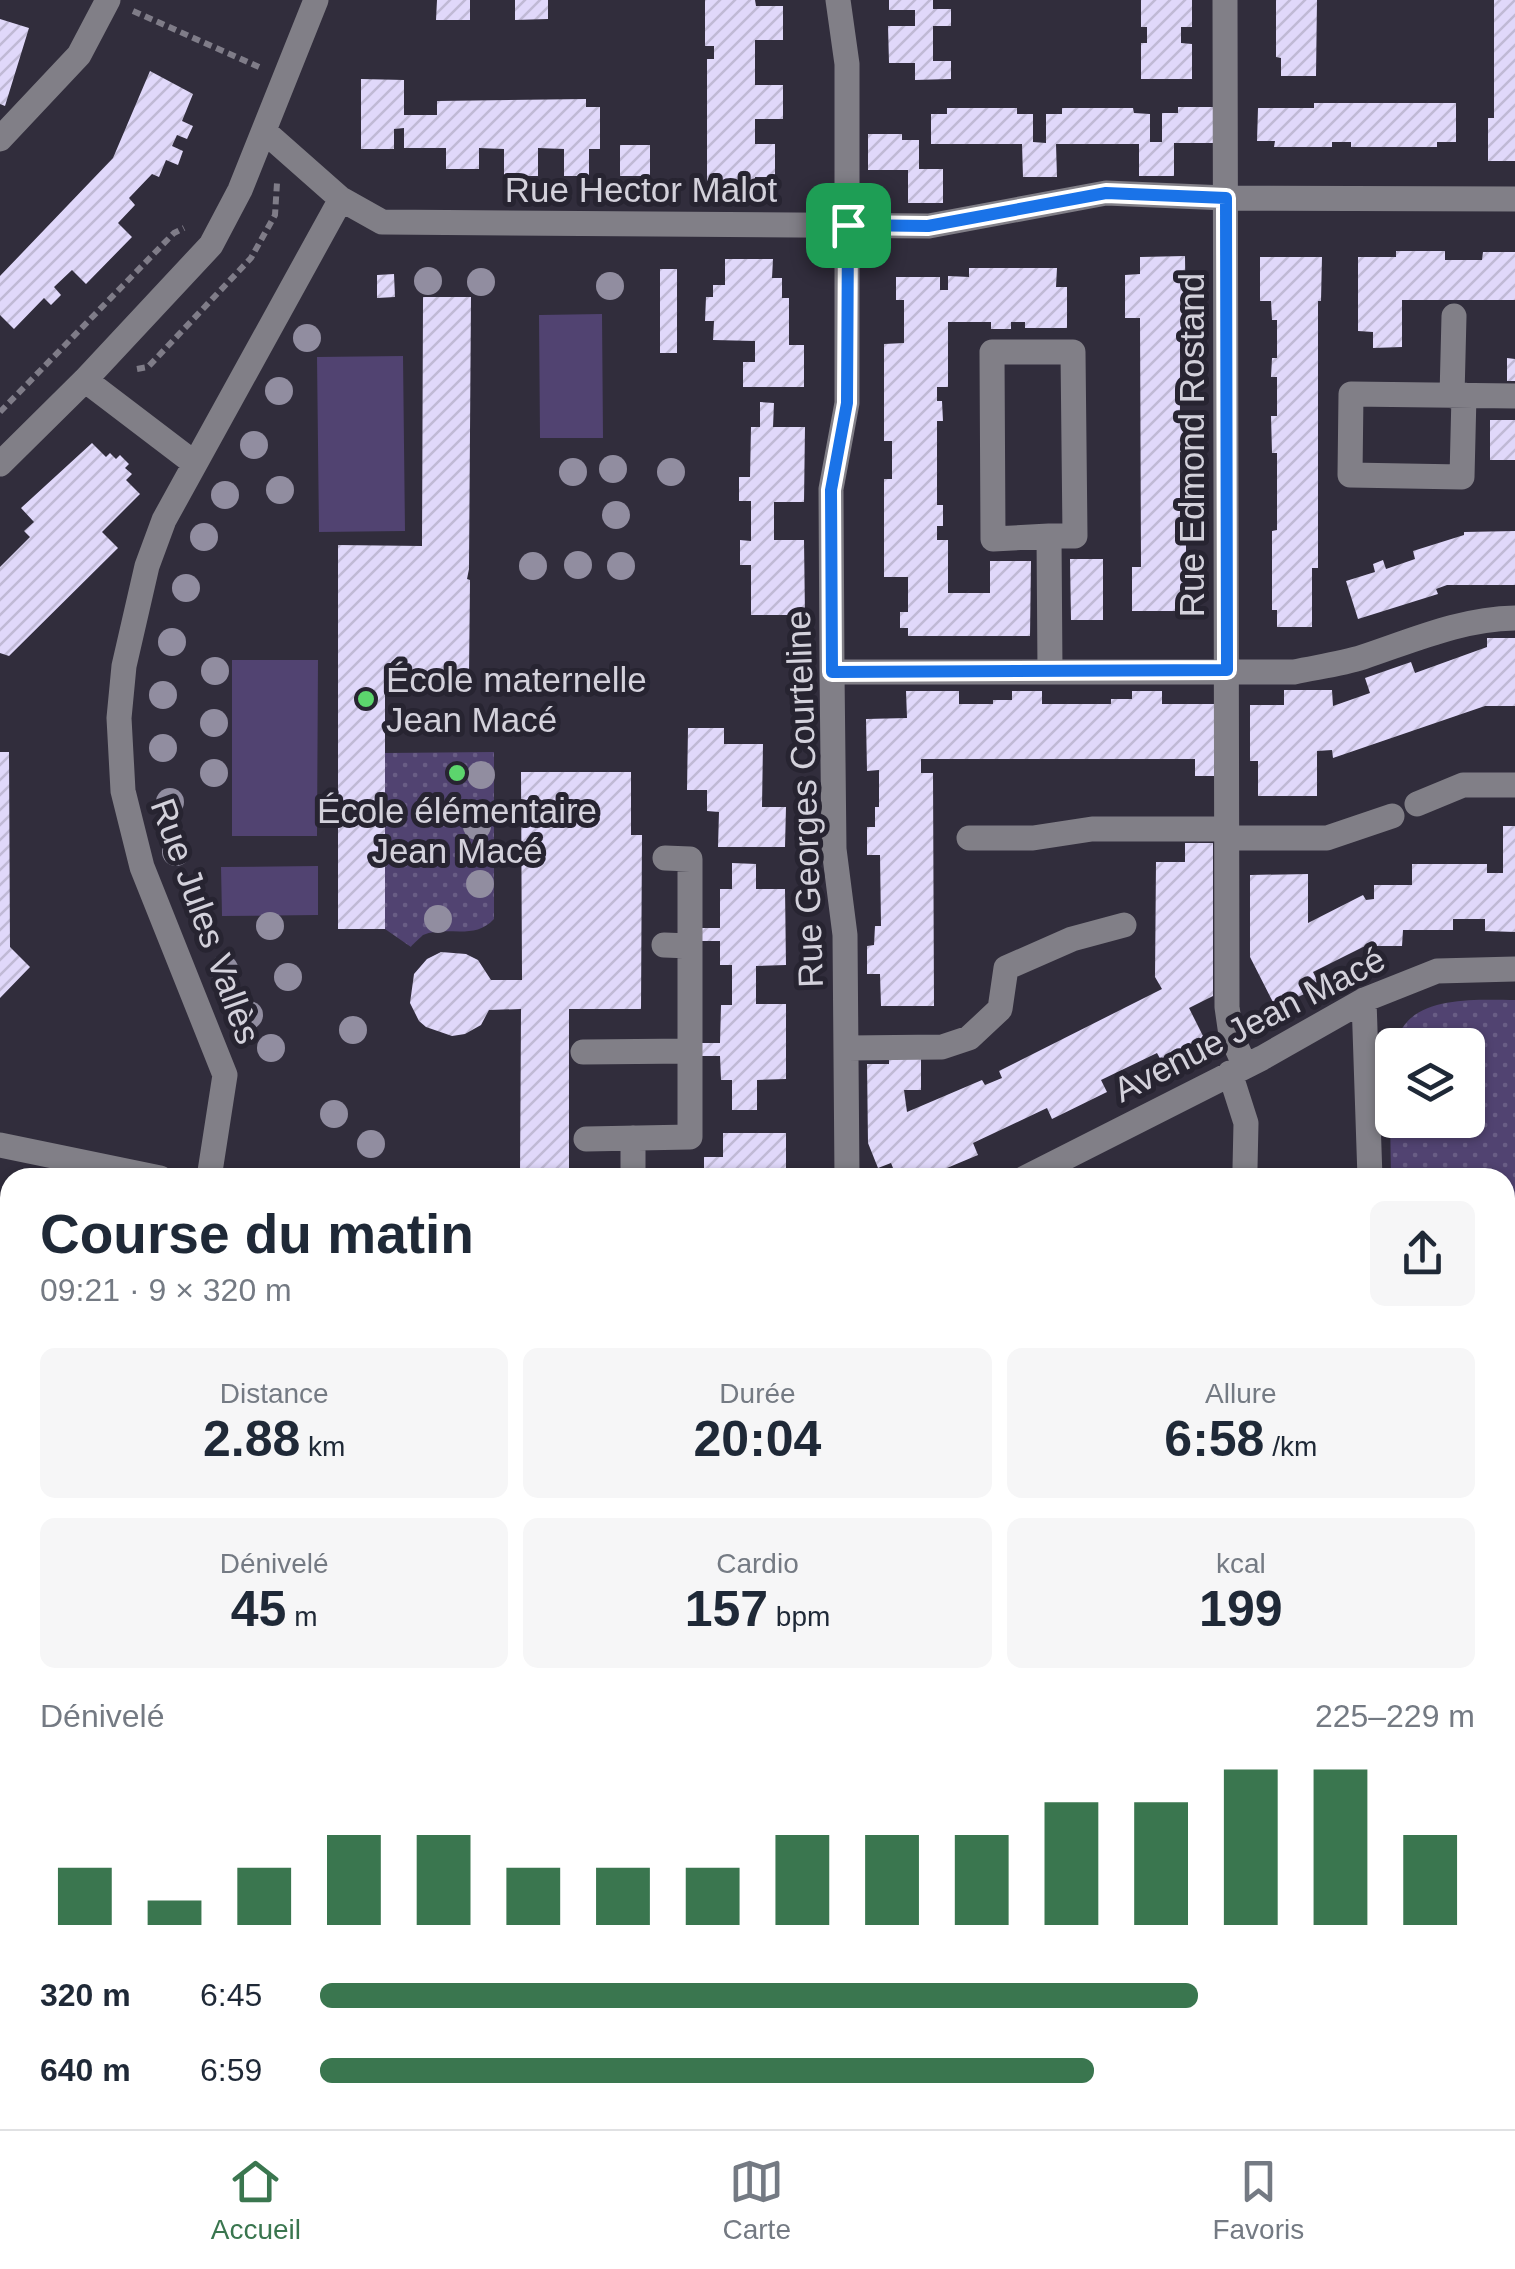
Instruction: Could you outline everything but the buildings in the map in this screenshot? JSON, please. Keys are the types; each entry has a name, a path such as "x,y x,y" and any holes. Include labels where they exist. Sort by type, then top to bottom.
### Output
{"street":[{"path":"0,464 211,245 240,190 316,0"},
{"name":"Rue Georges Courteline","path":"838,0 847,64 847,403 831,490 832,672 834,849 846,934 847,1168"},
{"name":"Rue Edmond Rostand","path":"1225,0 1228,1007 1246,1122 1245,1168"},
{"path":"0,140 78,55 117,4"},
{"name":"Rue Hector Malot","path":"264,131 341,199 382,222 928,226 1106,193 1226,198 1515,199"},
{"name":"Rue Jules Vallès","path":"211,1168 225,1075 142,866 123,791 119,718 124,666 147,566 164,520 341,199"},
{"path":"1454,316 1458,395 1462,477 1350,475 1351,394 1458,395 1515,396"},
{"path":"992,352 1072,352 1075,536 1049,536 993,539 992,352"},
{"path":"85,380 194,463"},
{"path":"1049,536 1050,670"},
{"path":"832,672 1294,672 1360,658 1438,630 1495,618 1515,618"},
{"path":"1417,804 1463,785 1515,785"},
{"path":"969,838 1032,838 1092,829 1326,838 1392,816"},
{"path":"586,1139 690,1137 690,859 665,858"},
{"path":"848,1048 942,1047 970,1038 1000,1010 1006,968 1072,939 1124,925"},
{"path":"664,945 690,946"},
{"name":"Avenue Jean Macé","path":"1045,1168 1364,1000 1437,971 1515,969"},
{"path":"1364,1000 1370,1168"},
{"path":"583,1052 690,1051"},
{"path":"633,1138 633,1168"},
{"path":"0,1145 112,1168"}],"path":[{"path":"117,4 285,78"},
{"path":"0,412 174,234 187,226"}],"green space":[{"path":"602,314 603,438 540,438 539,315"},
{"path":"403,356 405,531 319,532 317,357"},
{"path":"232,660 318,660 317,836 232,836"},
{"path":"494,752 494,919 478,929 423,935 411,947 385,929 385,753"},
{"path":"318,866 318,915 222,916 221,867"},
{"path":"1515,1000 1515,1168 1391,1168 1390,1138 1485,1138 1485,1028 1402,1028 1427,1008 1463,1001"}],"place":[{"name":"École maternelle Jean Macé","path":"366,699"},
{"name":"École élémentaire Jean Macé","path":"457,773"}],"route":[{"path":"1106,193 1226,198 1227,670 832,672 831,490 847,403 848,225 928,226 1106,193"}]}
